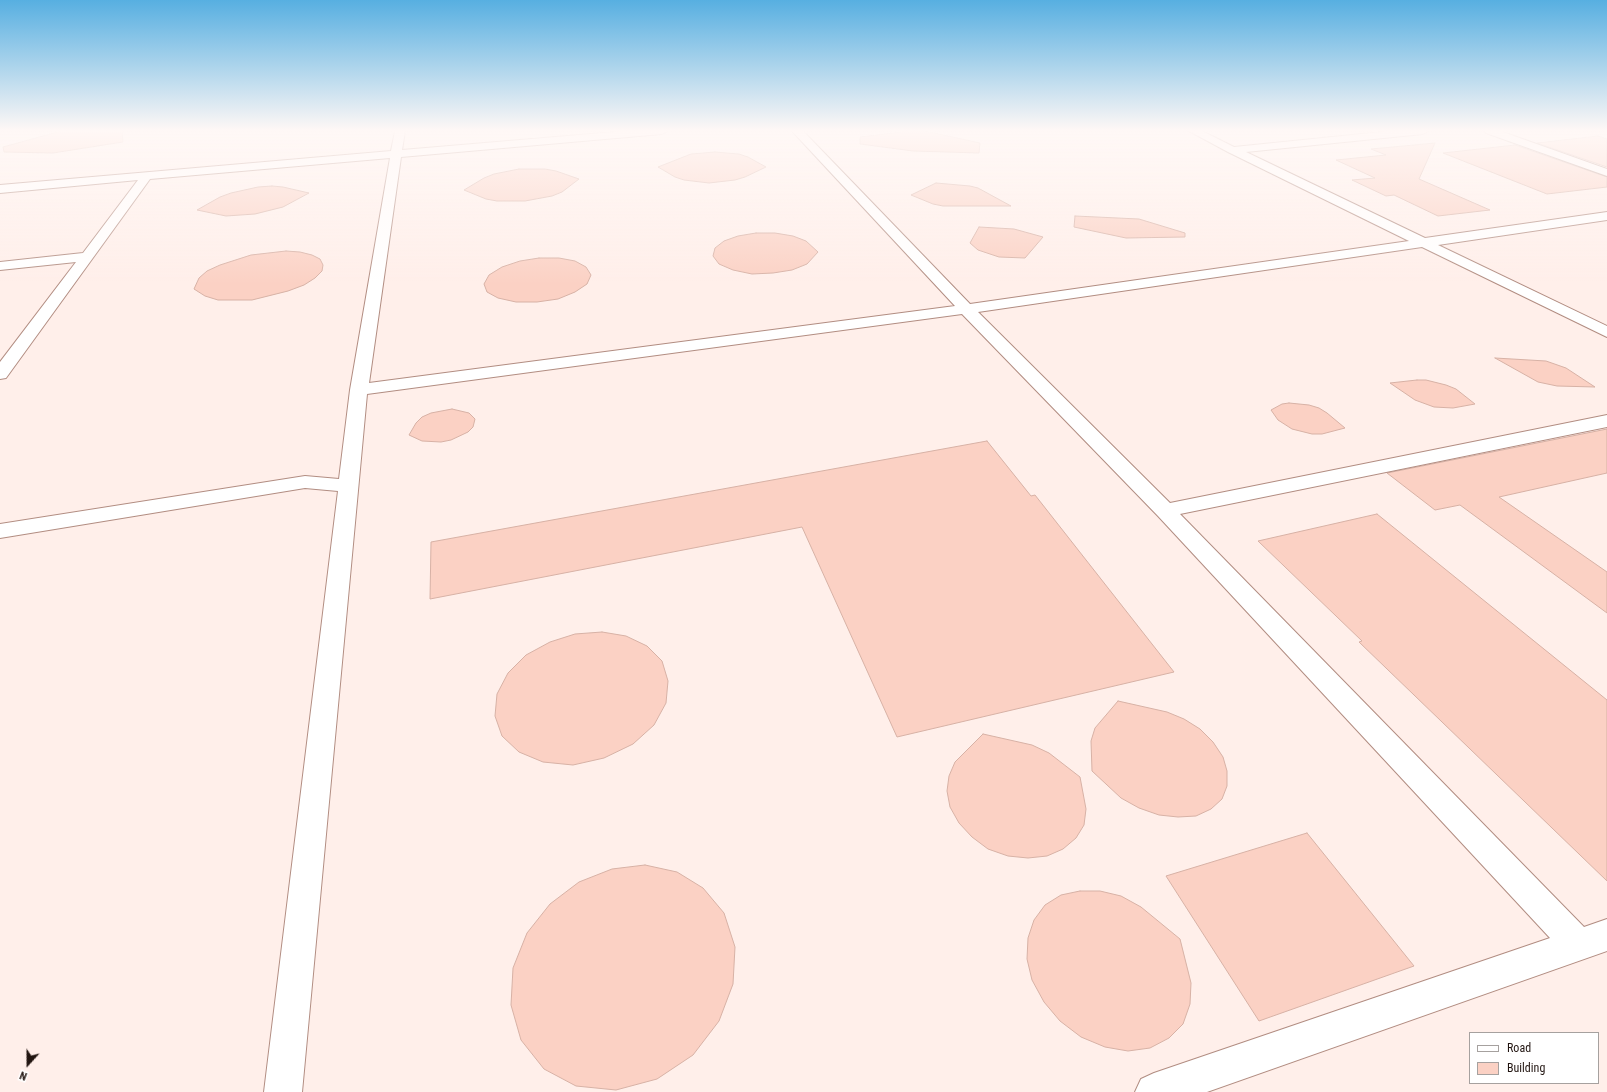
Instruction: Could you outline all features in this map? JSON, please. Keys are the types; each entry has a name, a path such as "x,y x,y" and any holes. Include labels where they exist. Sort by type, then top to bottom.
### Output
{"street":[{"path":"0,189 80,182"},
{"path":"0,374 143,182"},
{"path":"283,1092 359,390 392,182"},
{"path":"845,182 966,310 1593,940 1154,1092"},
{"path":"1297,182 1607,332"},
{"path":"359,390 966,310 1607,216"},
{"path":"0,266 86,257"},
{"path":"1165,511 1607,421"},
{"path":"0,532 305,482 330,483 349,487"}],"building":[{"path":"477,182 575,182 562,192 552,196 525,201 497,201 486,199 464,190"},
{"path":"1356,182 1426,182 1490,210 1438,216 1394,195 1386,196"},
{"path":"1516,182 1607,182 1607,187 1547,194"},
{"path":"936,183 978,188 1011,206 943,206 933,204 911,195"},
{"path":"272,186 309,193 283,207 255,214 226,216 197,210 220,197 231,193 258,187"},
{"path":"1075,216 1139,219 1185,233 1185,237 1126,238 1074,227"},
{"path":"979,227 1014,229 1043,237 1025,258 999,257 978,250 970,243"},
{"path":"756,233 775,233 793,236 806,241 818,252 807,264 792,270 752,274 733,270 719,264 713,256 715,248 724,241 738,236"},
{"path":"286,251 300,252 320,259 323,265 322,271 315,278 304,285 288,291 252,300 218,300 205,296 194,289 199,278 207,271 220,265 251,255"},
{"path":"539,258 559,258 575,261 586,267 591,275 587,284 575,292 558,299 537,302 516,302 498,298 487,292 484,284 489,275 502,267 520,261"},
{"path":"1495,358 1546,361 1566,368 1595,387 1557,386 1538,382"},
{"path":"1426,380 1456,389 1475,404 1453,408 1434,407 1415,400 1390,383"},
{"path":"1289,403 1309,405 1319,408 1345,428 1322,434 1312,434 1292,429 1278,420 1271,410 1282,404"},
{"path":"452,409 469,413 475,419 473,427 468,432 451,440 441,442 422,441 409,435 416,423 422,417 431,413"},
{"path":"1607,429 1607,473 1499,497 1607,572 1607,613 1460,505 1435,510 1387,473"},
{"path":"987,441 1031,496 1035,495 1174,672 897,737 802,527 430,599 431,542"},
{"path":"1377,514 1607,700 1607,881 1359,642 1362,641 1258,541"},
{"path":"602,632 626,636 647,646 662,661 668,681 666,703 654,725 633,744 604,758 573,765 543,762 519,752 502,736 495,716 497,694 508,673 526,655 550,642 575,634"},
{"path":"1118,701 1167,712 1184,719 1200,729 1213,742 1223,757 1227,771 1227,786 1222,799 1211,809 1196,816 1178,817 1159,815 1139,808 1121,798 1092,771 1091,741 1095,728"},
{"path":"983,734 1032,745 1049,753 1080,777 1086,809 1084,825 1076,838 1063,849 1047,856 1028,858 1008,856 988,849 972,837 959,823 950,807 947,791 949,776 955,762"},
{"path":"1307,833 1414,966 1259,1021 1166,876"},
{"path":"645,865 677,872 703,888 724,913 735,947 733,984 719,1021 693,1055 657,1079 616,1090 576,1086 544,1069 521,1040 511,1005 513,968 527,933 550,904 579,882 612,869"},
{"path":"1080,891 1100,891 1121,896 1141,907 1180,939 1191,983 1190,1004 1183,1024 1169,1038 1150,1048 1128,1051 1105,1047 1081,1037 1060,1021 1044,1002 1032,980 1027,959 1028,938 1034,920 1045,905 1061,895"}]}
